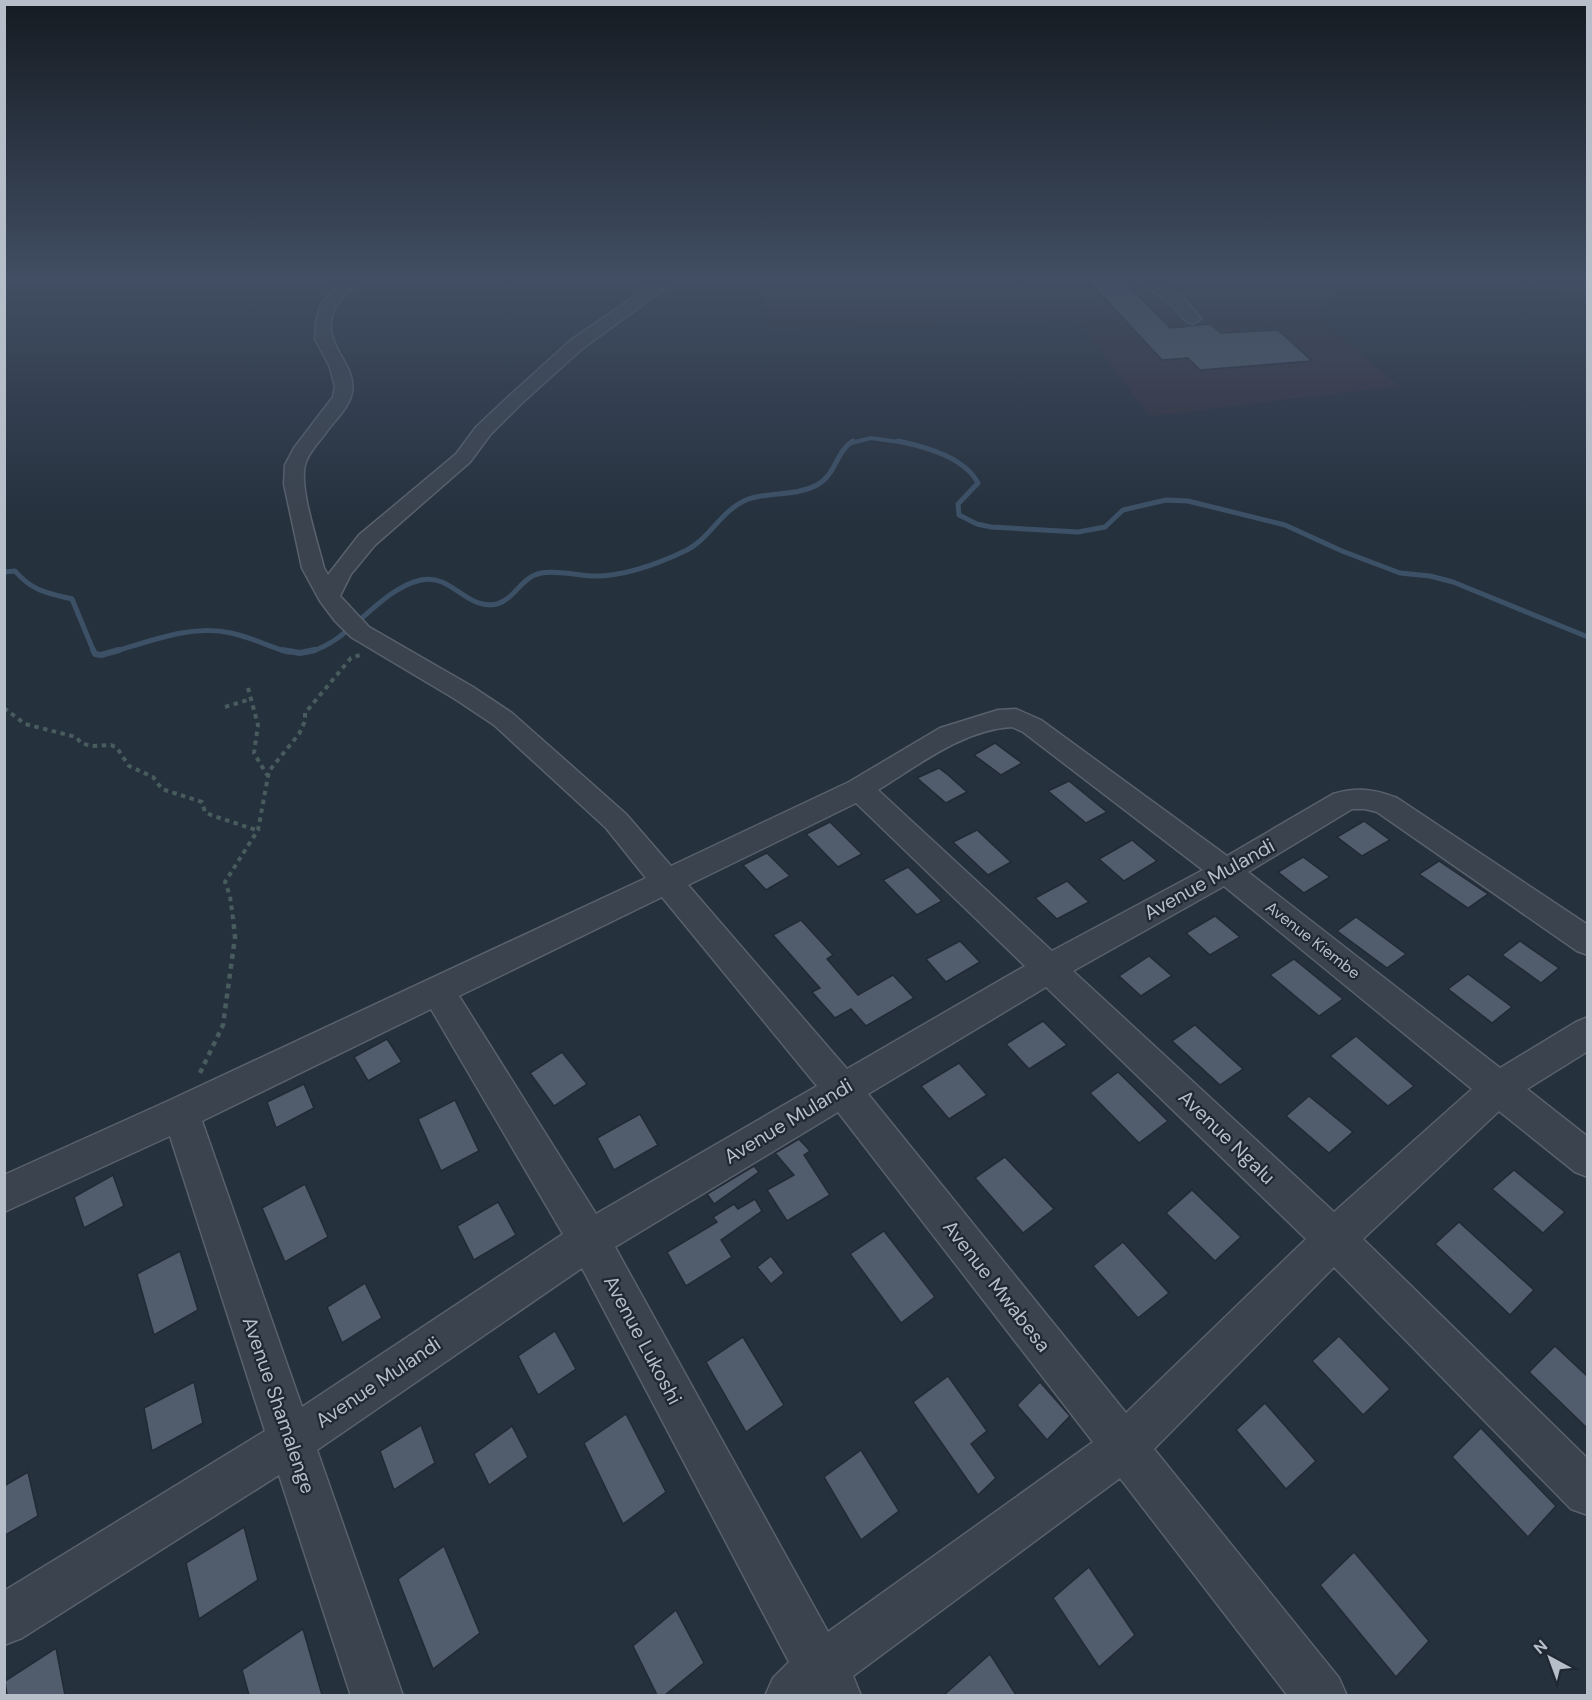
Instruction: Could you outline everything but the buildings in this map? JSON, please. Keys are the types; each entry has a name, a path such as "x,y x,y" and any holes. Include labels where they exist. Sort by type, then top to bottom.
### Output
{"street":[{"path":"328,596 313,568 294,484 295,465 301,452 342,398 344,386 334,358"},
{"path":"328,596 341,572 367,540 463,458 483,431 561,358"},
{"name":"Avenue Mwabesa","path":"328,596 352,624 386,648 464,693 503,720 616,821 842,1089 1321,1695"},
{"name":"Avenue Kiembe","path":"859,789 950,734 998,719 1016,718 1032,726 1226,871 1587,1160"},
{"path":"4,1194 181,1113 859,789"},
{"name":"Avenue Ngalu","path":"859,789 1334,1239 1587,1492"},
{"name":"Avenue Mulandi","path":"4,1620 291,1442 589,1240 842,1089 1050,968 1226,871 1343,801 1356,797 1372,799 1387,806 1587,942"},
{"name":"Avenue Lukoshi","path":"438,991 589,1240 816,1687"},
{"path":"816,1687 1124,1447 1334,1239 1499,1088 1587,1032"},
{"name":"Avenue Shamalenge","path":"181,1113 377,1695"}],"path":[{"path":"181,1113 223,1025 235,937 230,896 225,882 229,870 242,856 261,822 262,790 267,774 296,738 306,721 305,713 351,658 386,648"},
{"path":"248,688 258,725 254,753 267,774"},
{"path":"225,707 251,699"},
{"path":"4,708 25,724 76,737 81,743 91,746 111,745 117,748 129,766 153,777 162,789 202,802 205,812 218,819 244,823 256,830"}],"shaded area":[{"path":"1106,358 1366,358 1399,386 1150,416"}],"waterway":[{"path":"851,443 871,438 906,443"},
{"path":"313,650 336,640 390,595 421,580 432,579 441,582 468,598 486,605 497,604 509,598 528,579 541,573 603,576 640,569 664,560 695,545 729,511 746,500 799,491 817,485 828,475 847,445 853,441"},
{"path":"898,441 943,454 964,466 972,474 978,483 958,504 959,515 977,524 991,527 1078,532 1105,527 1123,510 1166,500 1188,501 1285,525 1342,551 1400,573 1430,576 1453,582 1588,637"},
{"path":"4,572 15,571 34,587 47,593 72,599 94,652"},
{"path":"113,652 172,635 201,631 238,635 282,650"},
{"path":"94,652 101,655 119,650"},
{"path":"282,650 300,653 313,650"},
{"path":"282,650 288,652"},
{"path":"307,652 313,650"}]}
